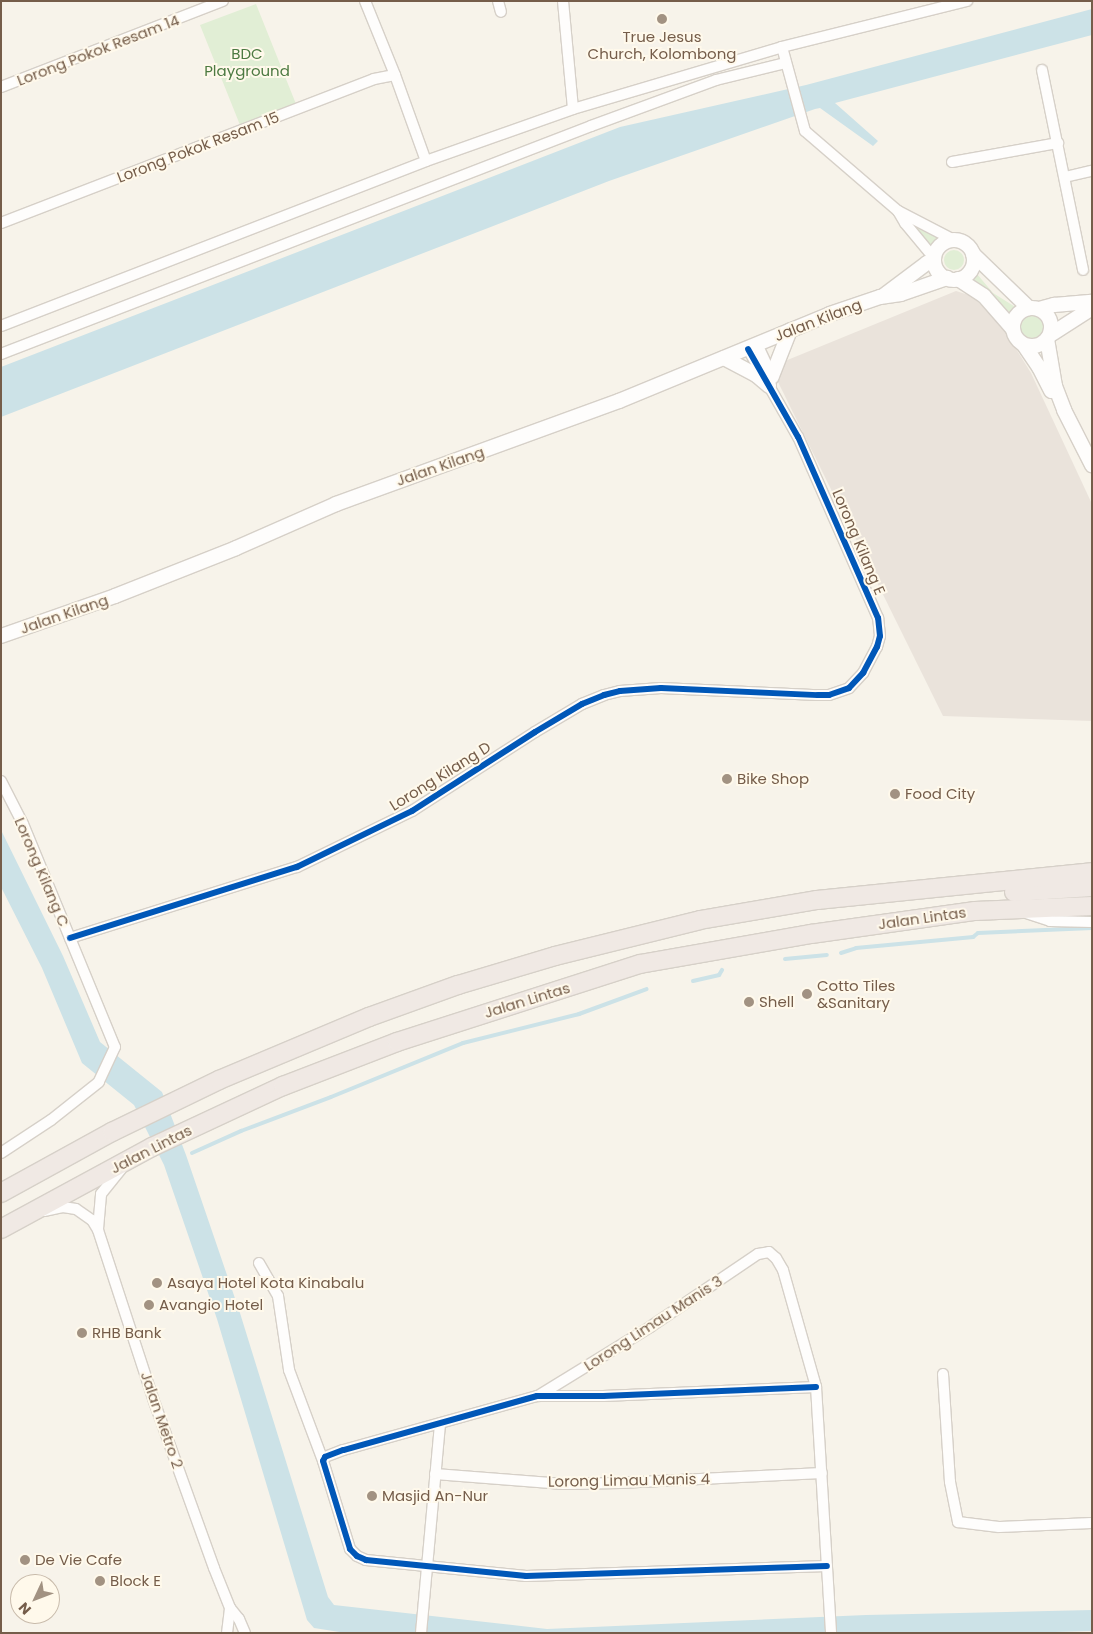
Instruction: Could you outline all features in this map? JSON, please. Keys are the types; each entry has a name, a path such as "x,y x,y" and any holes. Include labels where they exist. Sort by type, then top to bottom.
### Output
{"highway":[{"name":"Jalan Lintas","path":"1,1193 112,1132 219,1080 369,1017 458,985 555,956 700,920 859,896 1092,872"},
{"path":"859,896 913,899 1092,887"},
{"name":"Jalan Lintas","path":"1,1229 152,1147 283,1086 397,1042 640,964 811,934 975,911 1092,906"}],"street":[{"name":"Lorong Pokok Resam 14","path":"1,87 223,1"},
{"path":"366,1 426,161"},
{"path":"498,1 501,12"},
{"path":"564,1 573,109"},
{"path":"1,326 426,161 573,109 782,47 967,1"},
{"path":"782,47 800,121 812,138 898,211 969,247 973,254 1034,308 1050,319 1049,337 1055,386 1064,410 1092,465"},
{"path":"1,354 600,122 716,80 786,63"},
{"path":"1042,70 1065,177 1082,270"},
{"name":"Lorong Pokok Resam 15","path":"1,223 374,79 395,75"},
{"path":"952,162 1058,143"},
{"path":"1065,177 1092,171"},
{"path":"898,211 934,260 939,273 984,296 1013,329 1015,336 1024,345 1039,368 1054,400 1064,410"},
{"path":"934,260 942,244 954,240"},
{"path":"952,278 971,270 973,254"},
{"name":"Jalan Kilang","path":"880,298 934,260"},
{"name":"Jalan Kilang","path":"1,636 115,596 236,548 336,504 529,435 752,347 790,330 880,298 901,294 952,278"},
{"path":"1013,329 1017,316 1034,308 1092,302"},
{"path":"1024,345 1037,346 1092,308"},
{"path":"724,358 770,381 790,330"},
{"name":"Lorong Kilang E","path":"752,347 830,505 880,627 877,647 863,673 849,688 829,695"},
{"name":"Lorong Kilang D","path":"70,938 297,867 412,811 582,704 604,695 620,691 661,688 829,695"},
{"name":"Lorong Kilang C","path":"1,781 23,824 115,1047 100,1082 51,1120 1,1153"},
{"path":"1015,910 1050,921 1092,922"},
{"name":"Jalan Metro 2","path":"98,1230 98,1205 103,1189 124,1166 152,1147"},
{"name":"Jalan Metro 2","path":"30,1213 63,1208 76,1210 92,1220 98,1230 155,1404 230,1608 239,1619 245,1633"},
{"name":"Lorong Limau Manis 3","path":"537,1396 650,1327 758,1254 770,1252 776,1258 782,1270 816,1387"},
{"path":"259,1263 278,1296 289,1370 323,1461 350,1549 357,1556 366,1560 526,1576 826,1566"},
{"path":"943,1374 950,1482 958,1522 999,1527 1092,1524"},
{"path":"323,1461 325,1457 343,1450 537,1396 602,1396 816,1387 831,1633"},
{"path":"421,1633 440,1424"},
{"name":"Lorong Limau Manis 4","path":"436,1474 564,1484 628,1483 822,1473"},
{"name":"Jalan Metro 2","path":"227,1633 230,1608"}],"shaded area":[{"path":"1092,9 1092,35 835,103 878,141 873,146 820,108 815,109 609,181 1,417 1,367 620,127 806,85"},
{"path":"956,291 972,296 1002,326 1031,373 1092,504 1092,721 943,716 777,380 785,361"},
{"path":"1,830 63,956 100,1042 162,1092 186,1155 240,1313 328,1597 334,1605 547,1629 866,1615 1092,1610 1092,1631 1017,1633 346,1633 314,1628 307,1620 217,1319 164,1165 134,1105 82,1063 42,968 1,887"}],"green space":[{"name":"BDC Playground","path":"256,4 296,104 240,125 200,25"},
{"path":"915,227 940,239 932,247"},
{"path":"950,250 958,250 964,256 964,264 958,270 950,270 944,264 944,256"},
{"path":"977,274 993,293 1017,308 1011,314 992,294 970,279"},
{"path":"1032,316 1040,319 1043,327 1040,335 1032,338 1024,335 1021,327 1024,319"}],"waterway":[{"path":"841,953 856,948 973,937 978,933 1092,928"},
{"path":"785,959 827,955"},
{"path":"693,981 719,975 722,970"},
{"path":"192,1153 241,1131 331,1097 463,1043 579,1014 647,989"}],"cycle path":[{"path":"70,938 297,867 412,811 535,732 582,704 604,695 620,691 661,688 829,695 849,688 863,673 877,647 880,636 878,618 798,437 748,349"},
{"path":"816,1387 603,1396 537,1396 343,1450 325,1457 323,1461 350,1549 357,1556 366,1560 526,1576 827,1566"}],"place":[{"name":"True Jesus Church, Kolombong","path":"662,19"},
{"name":"Bike Shop","path":"727,779"},
{"name":"Food City","path":"895,794"},
{"name":"Cotto Tiles &Sanitary","path":"807,994"},
{"name":"Shell","path":"749,1002"},
{"name":"Asaya Hotel Kota Kinabalu","path":"157,1283"},
{"name":"Avangio Hotel","path":"149,1305"},
{"name":"RHB Bank","path":"82,1333"},
{"name":"Masjid An-Nur","path":"372,1496"},
{"name":"De Vie Cafe","path":"25,1560"},
{"name":"Block E","path":"100,1581"}]}
